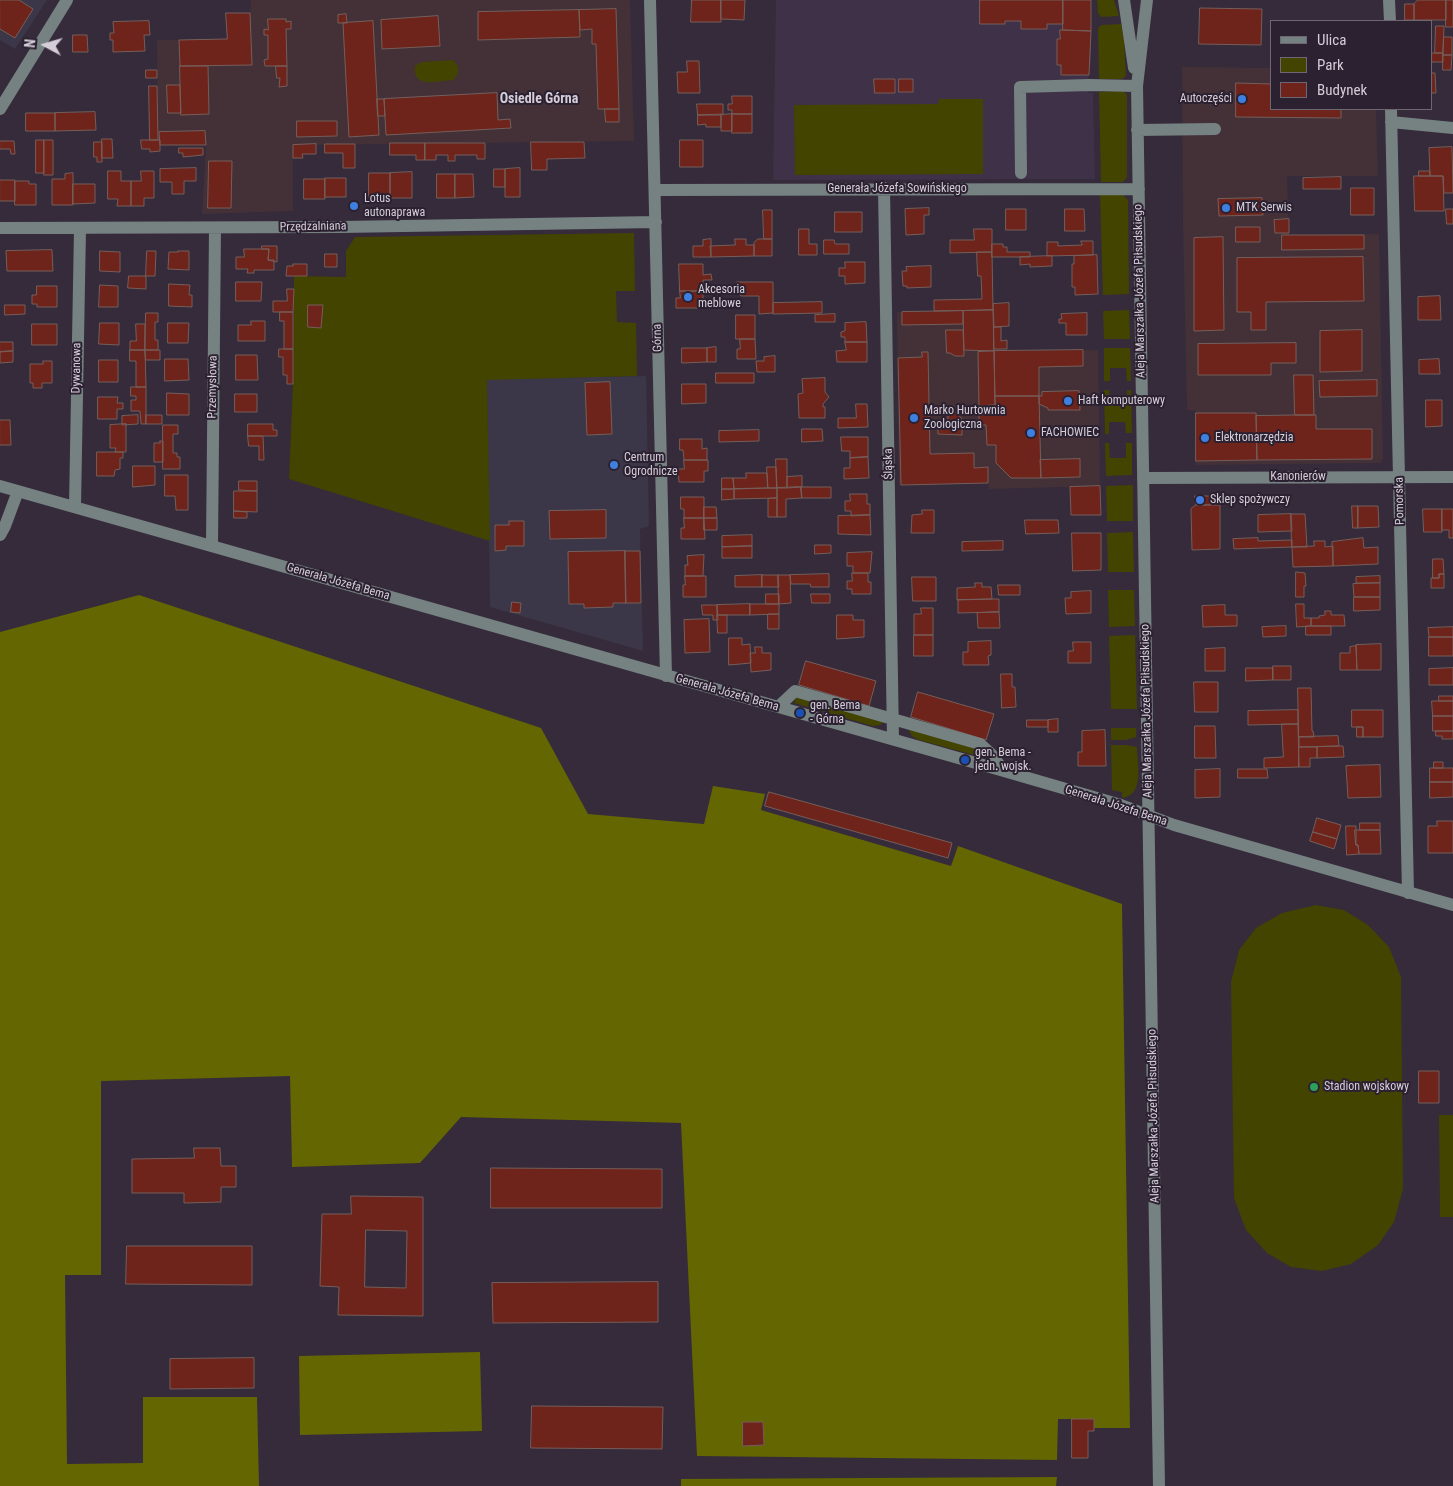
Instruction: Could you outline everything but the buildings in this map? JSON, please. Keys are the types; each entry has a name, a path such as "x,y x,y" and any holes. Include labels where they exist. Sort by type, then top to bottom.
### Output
{"street":[{"path":"0,109 67,0"},
{"name":"Górna","path":"650,0 666,676"},
{"name":"Aleja Marszałka Józefa Piłsudskiego","path":"1124,0 1137,86"},
{"name":"Aleja Marszałka Józefa Piłsudskiego","path":"1147,0 1137,86 1137,130 1159,1486"},
{"path":"1389,0 1390,20"},
{"path":"1020,173 1020,87 1137,86"},
{"name":"Pomorska","path":"1391,110 1408,893"},
{"path":"1392,122 1453,128"},
{"path":"1137,130 1215,129"},
{"name":"Generała Józefa Sowińskiego","path":"655,190 884,188 1139,189"},
{"name":"Śląska","path":"884,188 893,740"},
{"name":"Przędzalniana","path":"0,228 215,228 656,222"},
{"name":"Przemysłowa","path":"212,546 215,228"},
{"name":"Dywanowa","path":"75,506 80,229"},
{"name":"Kanonierów","path":"1144,478 1453,477"},
{"name":"Generała Józefa Bema","path":"0,486 1004,771 1149,814 1174,825 1453,905"},
{"path":"0,535 18,491"},
{"path":"778,707 795,691 980,744 991,754 1004,771"}],"shaded area":[{"path":"0,0 47,0 15,49 0,40"},
{"path":"251,0 630,0 634,141 293,145 293,211 202,214 206,145 160,145 160,140 158,140 157,40 227,39 226,13 250,13"},
{"path":"776,0 1091,0 1091,65 1089,65 1088,93 1093,93 1095,179 773,180"},
{"path":"1182,67 1270,68 1270,110 1376,110 1378,176 1287,176 1289,235 1379,234 1383,458 1381,463 1196,465 1196,411 1187,410"},
{"path":"993,310 994,351 1098,350 1100,486 989,489 988,483 899,485 897,312"},
{"path":"646,376 649,526 640,529 643,651 490,607 487,379"},
{"path":"139,595 541,728 588,814 704,824 713,786 765,794 761,810 951,866 958,846 1122,904 1130,1428 1094,1428 1094,1419 1058,1419 1057,1460 697,1456 681,1123 461,1117 420,1163 292,1167 290,1076 101,1081 101,1275 65,1275 67,1464 143,1463 143,1397 257,1397 259,1486 0,1486 0,632"},
{"path":"480,1352 482,1431 300,1435 299,1356"},
{"path":"1057,1477 1056,1486 681,1486 681,1479"}],"green space":[{"path":"1097,0 1114,0 1119,16 1101,17 1098,13"},
{"path":"1121,24 1126,76 1122,79 1099,79 1098,28 1101,25"},
{"path":"452,60 458,67 457,75 453,80 427,82 418,78 415,73 415,66 421,62"},
{"path":"1123,91 1127,95 1127,177 1123,182 1101,182 1099,92"},
{"path":"939,99 983,99 983,174 795,175 794,105 938,104"},
{"path":"1100,194 1123,195 1128,200 1129,294 1103,295"},
{"path":"634,233 635,291 616,291 617,322 636,323 637,376 487,380 490,541 289,479 293,384 294,276 346,277 346,251 355,237"},
{"path":"1129,310 1130,339 1104,339 1103,311"},
{"path":"1104,348 1130,348 1131,381 1127,381 1126,368 1110,368 1110,381 1104,381"},
{"path":"1104,390 1109,390 1110,403 1127,403 1127,390 1131,390 1132,433 1126,433 1125,422 1109,422 1109,434 1105,434"},
{"path":"1105,443 1109,443 1110,458 1126,458 1126,443 1132,443 1132,475 1106,476"},
{"path":"1133,485 1133,521 1107,521 1106,486"},
{"path":"1133,532 1134,572 1108,572 1107,533"},
{"path":"1108,590 1134,590 1135,626 1109,627"},
{"path":"1135,635 1137,709 1111,709 1109,636"},
{"path":"797,695 885,721 880,725 873,726 794,703"},
{"path":"907,727 976,747 989,759 919,740 912,736"},
{"path":"1111,728 1136,728 1136,737 1126,740 1111,740"},
{"path":"1111,745 1137,747 1137,785 1129,796 1122,798 1122,792 1112,790"},
{"path":"1316,905 1344,910 1368,925 1389,947 1401,977 1403,1189 1394,1222 1378,1245 1351,1264 1322,1271 1291,1267 1267,1253 1246,1230 1234,1198 1231,982 1239,950 1256,928 1282,913"},
{"path":"1439,1115 1453,1115 1453,1217 1440,1217"}],"place":[{"name":"Autoczęści","path":"1242,99"},
{"name":"Lotus autonaprawa","path":"354,206"},
{"name":"MTK Serwis","path":"1226,208"},
{"name":"Akcesoria meblowe","path":"688,297"},
{"name":"Haft komputerowy","path":"1068,401"},
{"name":"Marko Hurtownia Zoologiczna","path":"914,418"},
{"name":"FACHOWIEC","path":"1031,433"},
{"name":"Elektronarzędzia","path":"1205,438"},
{"name":"Centrum Ogrodnicze","path":"614,465"},
{"name":"Sklep spożywczy","path":"1200,500"},
{"name":"gen. Bema - Górna","path":"800,713"},
{"name":"gen. Bema - jedn. wojsk.","path":"965,760"},
{"name":"Stadion wojskowy","path":"1314,1087"}],"district":[{"name":"Osiedle Górna","path":"539,99"}]}
